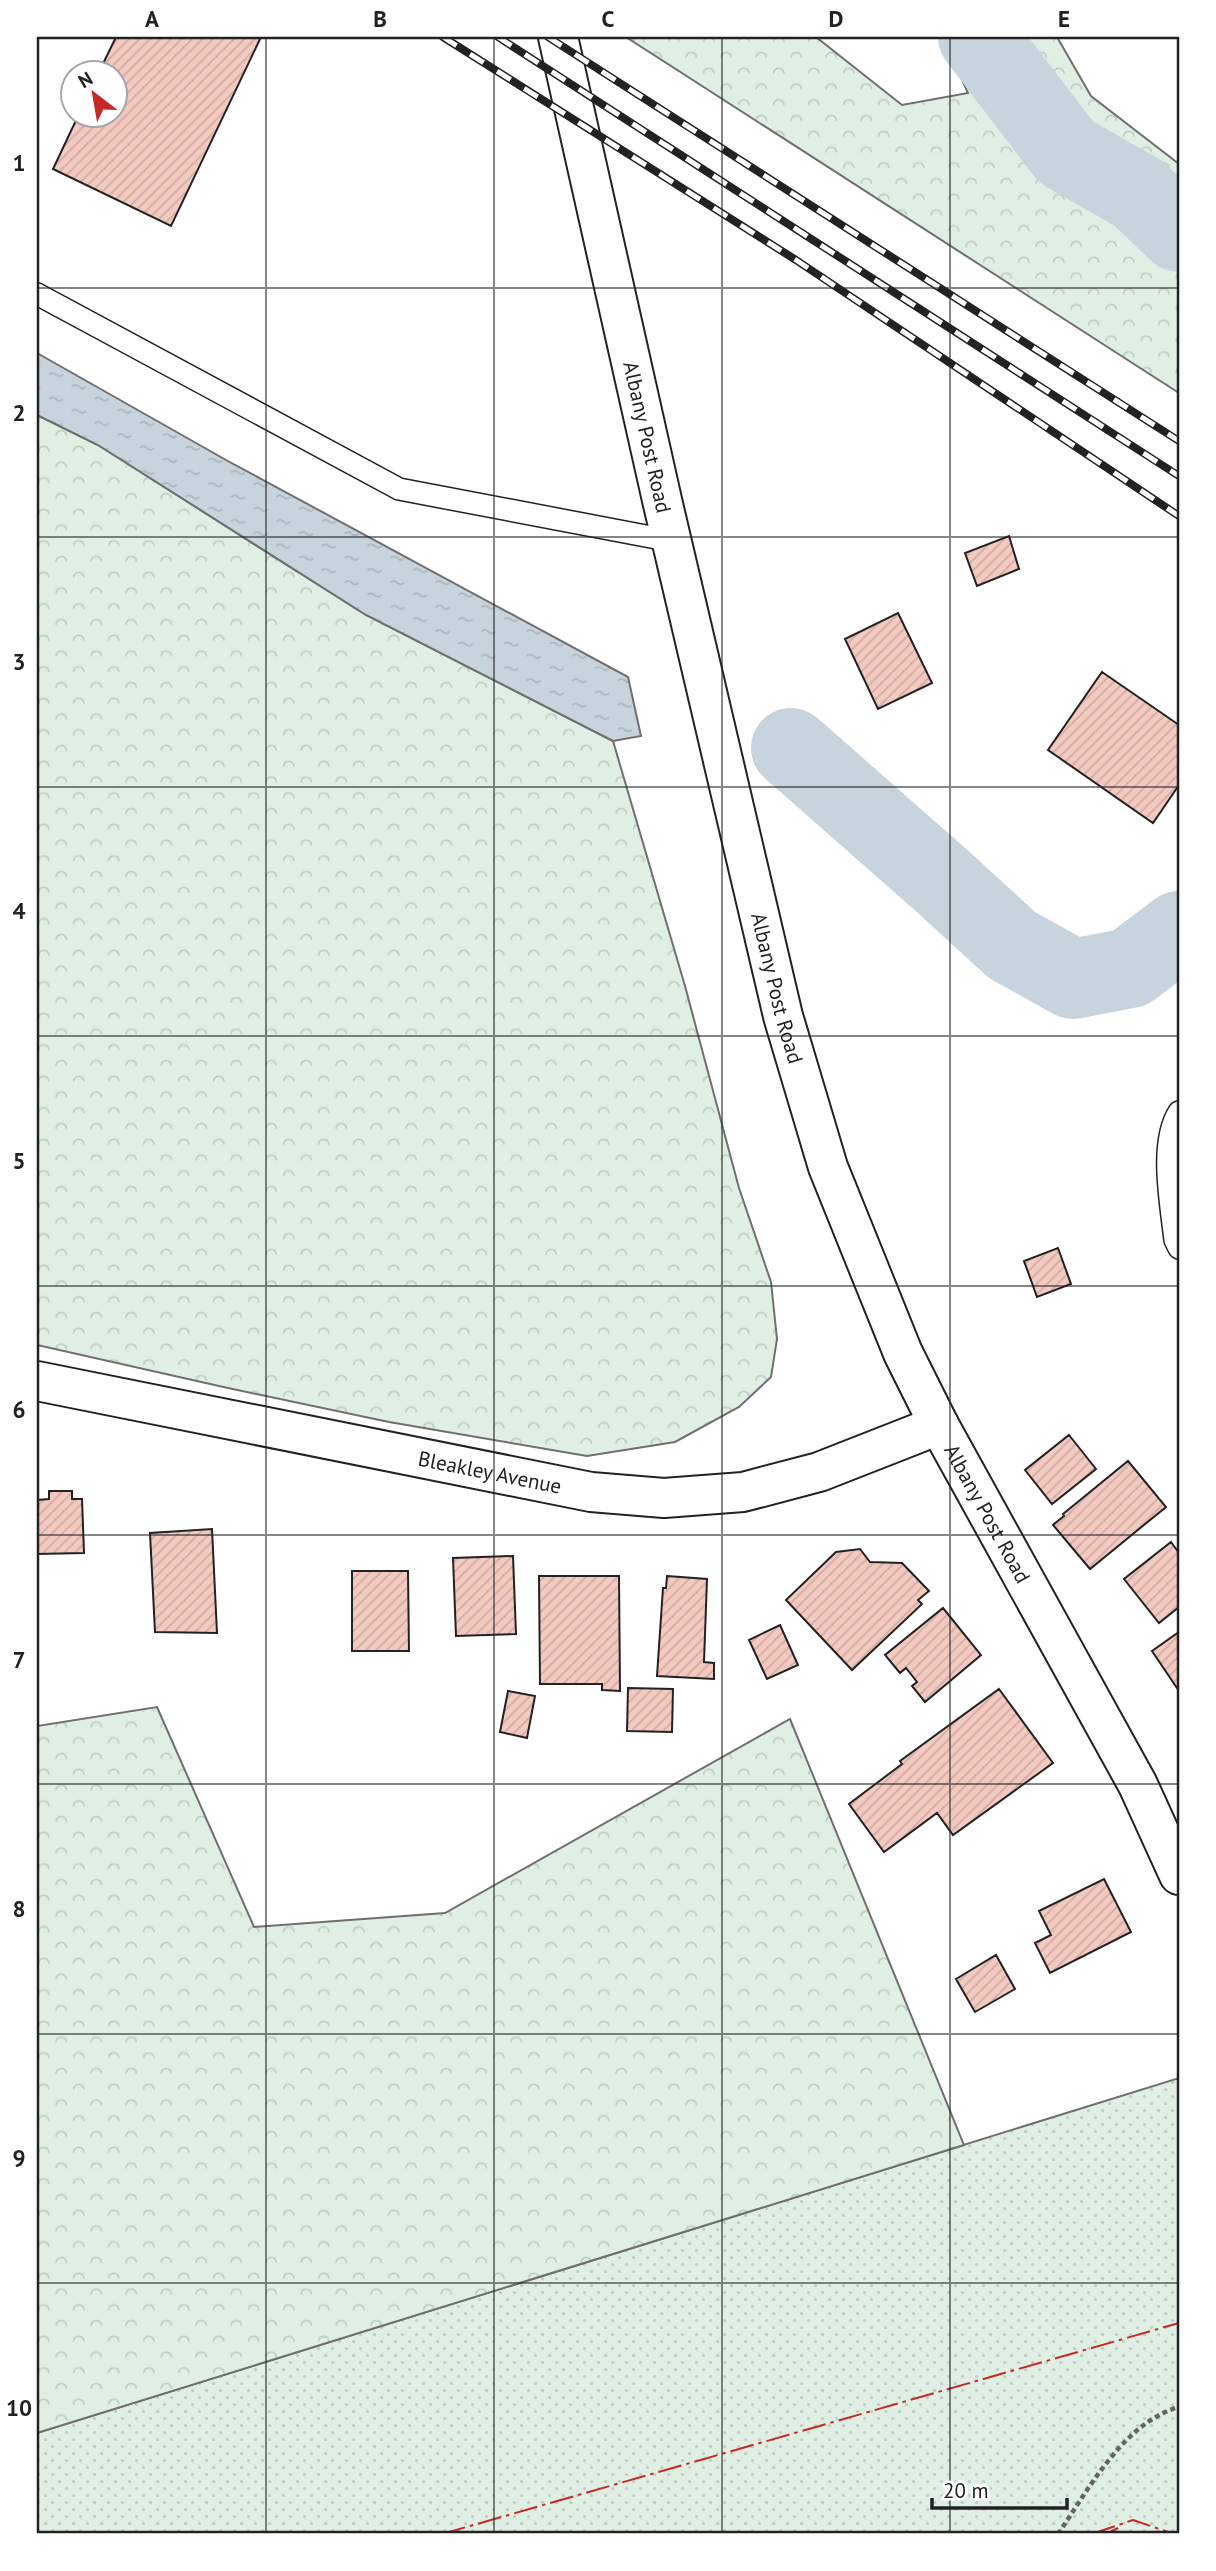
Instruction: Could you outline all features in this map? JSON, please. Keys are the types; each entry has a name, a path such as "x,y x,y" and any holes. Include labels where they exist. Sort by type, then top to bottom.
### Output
{"main road":[{"name":"Albany Post Road","path":"558,37 783,1016 833,1180 903,1353 939,1425 1138,1785 1179,1875"},
{"name":"Bleakley Avenue","path":"37,1381 591,1492 664,1497 743,1492 806,1475 939,1425"}],"lane":[{"path":"37,294 399,489 672,541"},
{"path":"1179,1112 1174,1120 1166,1168 1175,1240 1179,1248"}],"path":[{"path":"1058,2534 1116,2450 1163,2412 1179,2407"}],"green space":[{"path":"626,37 816,37 902,105 968,93 942,37 1057,37 1091,96 1179,164 1179,393"},
{"path":"37,415 98,445 366,615 613,741 685,986 739,1188 771,1282 777,1339 771,1377 739,1407 675,1442 587,1456 389,1422 37,1345"},
{"path":"157,1707 254,1927 445,1913 790,1719 964,2145 37,2433 37,1726"},
{"path":"1179,2078 1179,2534 37,2534 37,2433"}],"water":[{"path":"37,353 226,460 628,677 641,736 613,741 366,615 98,445 37,415"}],"building":[{"path":"116,37 261,37 171,226 53,169 71,130 130,130 130,60 105,60"},
{"path":"1009,536 1019,569 977,586 965,553"},
{"path":"898,613 932,683 878,709 845,639"},
{"path":"1102,672 1179,725 1179,785 1153,823 1048,750"},
{"path":"1058,1248 1071,1284 1037,1297 1024,1261"},
{"path":"1069,1435 1096,1469 1052,1504 1025,1470"},
{"path":"1128,1461 1166,1507 1090,1569 1053,1525"},
{"path":"49,1491 72,1491 72,1499 82,1499 84,1553 37,1554 37,1500 49,1499"},
{"path":"212,1529 217,1633 155,1632 150,1533"},
{"path":"1171,1542 1179,1553 1179,1607 1159,1623 1124,1579"},
{"path":"860,1549 870,1562 902,1563 929,1591 918,1600 922,1604 852,1670 786,1600 836,1552"},
{"path":"513,1556 516,1634 456,1636 453,1558"},
{"path":"352,1571 408,1571 409,1651 352,1651"},
{"path":"539,1576 619,1576 620,1691 602,1690 602,1684 540,1684"},
{"path":"667,1576 707,1579 704,1662 714,1663 714,1679 657,1676 663,1588 666,1588"},
{"path":"943,1608 981,1655 925,1702 912,1686 917,1682 906,1668 900,1673 885,1655"},
{"path":"780,1625 798,1665 767,1679 749,1640"},
{"path":"1179,1632 1179,1691 1152,1651"},
{"path":"628,1688 673,1689 672,1732 627,1731"},
{"path":"999,1689 1053,1763 953,1835 937,1813 884,1852 849,1804 902,1764 900,1761"},
{"path":"508,1691 535,1696 527,1738 500,1732"},
{"path":"1104,1879 1131,1932 1050,1973 1035,1943 1051,1935 1039,1911"},
{"path":"996,1955 1015,1989 975,2012 956,1979"}],"waterway":[{"path":"978,37 1066,152 1138,193 1179,232"},
{"path":"791,748 1012,945 1073,979 1130,968 1179,931"}],"railway":[{"path":"443,37 796,260 1179,516"},
{"path":"498,37 1179,476"},
{"path":"548,37 1179,441"}],"power":[{"path":"442,2534 1179,2323"},
{"path":"1092,2534 1133,2520 1174,2534"},
{"path":"1106,2534 1118,2528"}]}
